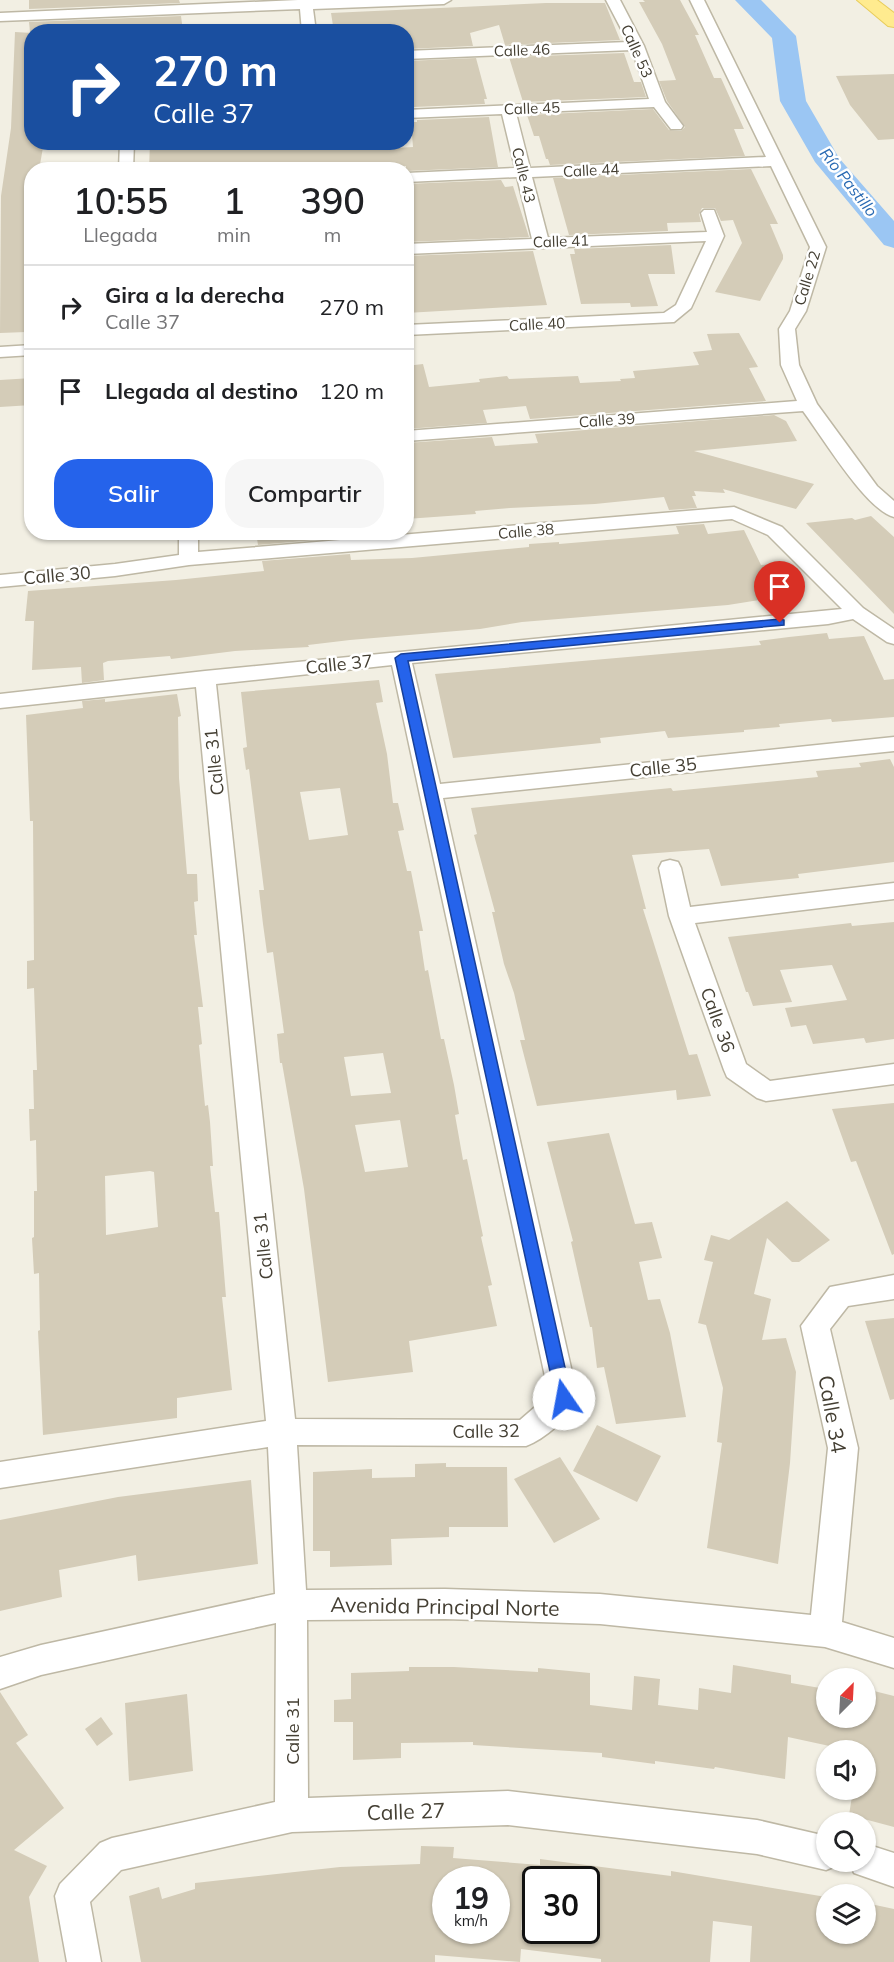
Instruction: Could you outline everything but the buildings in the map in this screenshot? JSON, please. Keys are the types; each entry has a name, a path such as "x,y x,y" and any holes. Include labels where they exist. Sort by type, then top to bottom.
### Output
{"main road":[{"path":"866,0 894,22"}],"street":[{"path":"2,0 0,15 444,0"},
{"name":"Calle 53","path":"613,0 637,46 658,104 676,126"},
{"name":"Calle 22","path":"697,0 818,247 798,311 787,329 790,365 808,405 870,490 894,511"},
{"path":"305,3 308,24"},
{"name":"Calle 46","path":"414,55 637,46"},
{"name":"Calle 45","path":"414,114 658,104"},
{"name":"Calle 43","path":"508,109 541,242"},
{"name":"Calle 44","path":"414,178 775,161"},
{"path":"709,213 716,236"},
{"name":"Calle 41","path":"414,249 716,236"},
{"name":"Calle 40","path":"414,330 668,318 683,308 716,236"},
{"path":"0,352 24,350"},
{"name":"Calle 39","path":"414,435 808,405"},
{"name":"Calle 38","path":"115,570 189,559 734,513 775,531 856,612 894,638"},
{"path":"188,540 189,559"},
{"name":"Calle 30","path":"0,581 115,570"},
{"name":"Calle 37","path":"0,701 401,658 828,618 856,612"},
{"name":"Calle 32","path":"0,1475 282,1432 526,1432 564,1399 401,658"},
{"name":"Calle 31","path":"205,678 282,1432 291,1605 292,1815"},
{"name":"Calle 35","path":"432,792 894,744"},
{"name":"Calle 36","path":"670,868 681,916 736,1070 766,1091 894,1074"},
{"path":"681,916 894,891"},
{"name":"Calle 34","path":"825,1632 843,1448 815,1326 840,1295 894,1287"},
{"name":"Avenida Principal Norte","path":"0,1673 41,1660 291,1605 445,1604 600,1609 825,1632 894,1653"},
{"name":"Calle 27","path":"84,1962 72,1896 112,1855 292,1815 508,1808 757,1837 816,1851"},
{"path":"876,1864 894,1870"}],"waterway":[{"name":"Río Pastillo","path":"747,0 784,36 793,101 828,162 894,239"}],"route":[{"path":"564,1399 401,658 780,623"}]}
